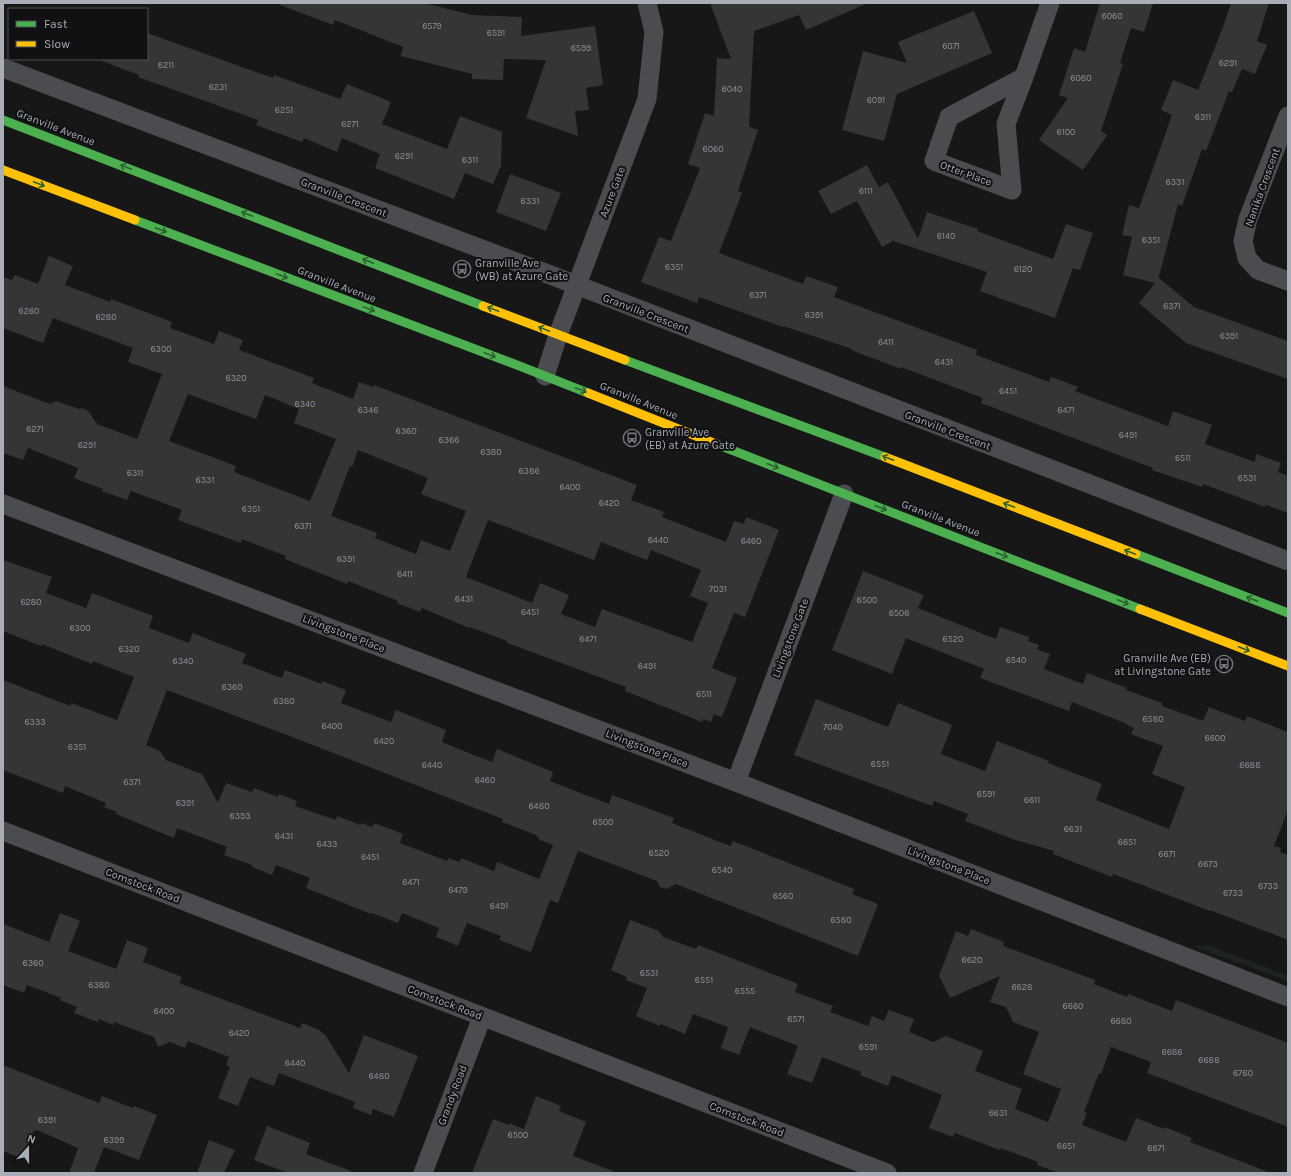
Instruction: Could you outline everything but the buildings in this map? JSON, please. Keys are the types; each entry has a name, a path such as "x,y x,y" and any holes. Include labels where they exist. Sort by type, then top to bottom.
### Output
{"main road":[{"name":"Granville Avenue","path":"3,120 1288,613"},
{"name":"Granville Avenue","path":"3,170 544,376 1288,666"}],"street":[{"name":"Azure Gate","path":"544,376 558,334 647,99 654,32 647,3"},
{"name":"Otter Place","path":"1024,77 949,117 934,161 1012,190 1006,124 1024,77 1050,3"},
{"name":"Granville Crescent","path":"3,68 577,286 1288,561"},
{"name":"Nanika Crescent","path":"1288,116 1248,219 1243,241 1247,258 1258,270 1288,281"},
{"name":"Livingstone Gate","path":"736,782 844,494"},
{"name":"Livingstone Place","path":"3,504 736,782 1288,997"},
{"name":"Comstock Road","path":"3,831 888,1173"},
{"name":"Grandy Road","path":"423,1173 482,1017"}],"shaded area":[{"path":"1193,946 1210,946 1288,976 1288,981"}],"traffic: fast":[{"path":"3,120 483,306"},
{"path":"135,220 588,393"},
{"path":"625,360 885,457"},
{"path":"716,444 1140,609"},
{"path":"1136,554 1288,613"}],"traffic: slow":[{"path":"3,170 135,220"},
{"path":"483,306 625,360"},
{"path":"588,393 716,444"},
{"path":"885,457 1136,554"},
{"path":"1140,609 1288,666"}],"place":[{"name":"Granville Ave (WB) at Azure Gate","path":"462,269"},
{"name":"Granville Ave (EB) at Azure Gate","path":"632,438"},
{"name":"Granville Ave (EB) at Livingstone Gate","path":"1224,664"}]}
